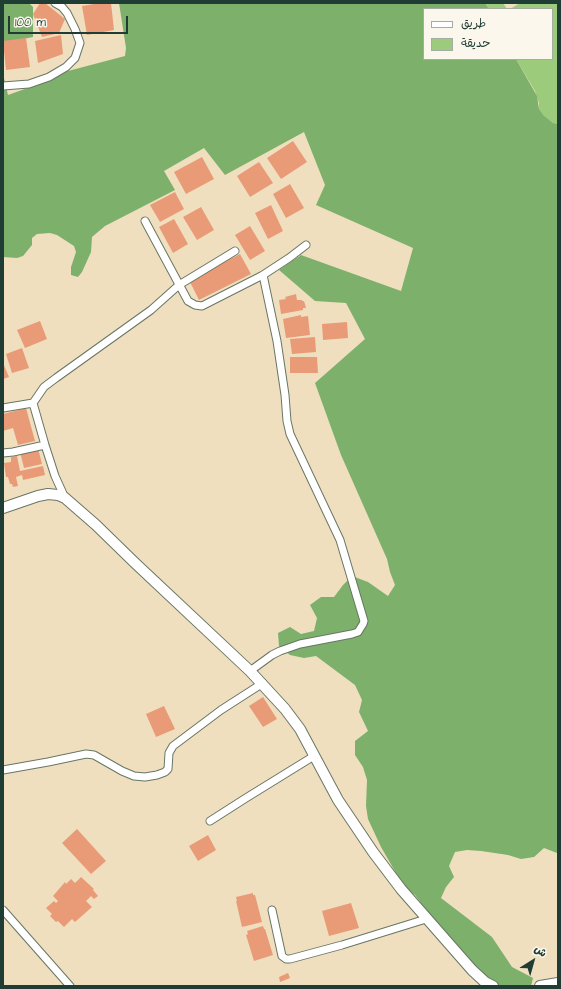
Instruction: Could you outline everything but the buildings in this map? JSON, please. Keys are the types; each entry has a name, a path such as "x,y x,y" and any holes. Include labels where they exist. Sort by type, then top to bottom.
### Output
{"street":[{"path":"3,86 29,84 49,77 66,67 75,58 80,43 75,29 67,13 55,3"},
{"path":"145,221 188,301 195,305 202,306 263,275 289,258 306,244"},
{"path":"3,408 33,403 44,387 152,310 179,285 235,251"},
{"path":"250,671 280,651 300,644 358,632 364,621 340,540 290,434 277,341 263,275"},
{"path":"33,403 55,476 65,498"},
{"path":"3,453 45,445"},
{"path":"3,508 48,494 58,495 65,498 96,525 134,563 250,671 285,709 300,729 338,800 357,829 401,889 468,966 489,985"},
{"path":"3,770 86,754 94,755 134,776 145,777 157,775 168,769 169,752 173,746 262,683"},
{"path":"210,821 314,756"},
{"path":"3,910 70,986"},
{"path":"272,910 282,956 286,959 342,945 426,919"},
{"path":"540,986 558,982"}],"green space":[{"path":"3,3 29,3 33,7 33,37 3,43"},
{"path":"119,3 485,3 488,8 423,8 423,60 517,60 537,96 539,109 543,115 553,123 558,124 558,855 557,853 544,848 534,857 521,859 508,855 481,851 467,850 455,852 449,866 454,877 446,887 441,898 492,937 512,967 533,978 531,986 488,986 460,964 450,953 443,943 431,916 415,895 404,887 381,847 368,819 366,806 367,780 363,767 355,755 355,741 368,731 359,712 362,700 355,685 316,656 304,658 290,655 279,646 278,633 290,627 301,634 314,631 317,618 310,605 321,597 334,597 352,576 368,582 388,596 395,585 387,559 341,455 315,383 365,339 346,303 315,301 279,270 301,255 401,291 413,248 316,205 325,185 304,132 225,175 204,148 164,171 175,190 105,226 92,237 91,252 82,272 78,277 71,275 71,267 76,252 74,246 57,235 50,233 37,234 32,238 32,245 23,256 17,258 3,257 3,74 8,95 68,71 125,56 126,48"},
{"path":"485,3 503,3 506,8 488,8"},
{"path":"520,3 558,3 558,124 553,123 542,115 535,91 517,60 553,60 553,8 512,8"}]}
